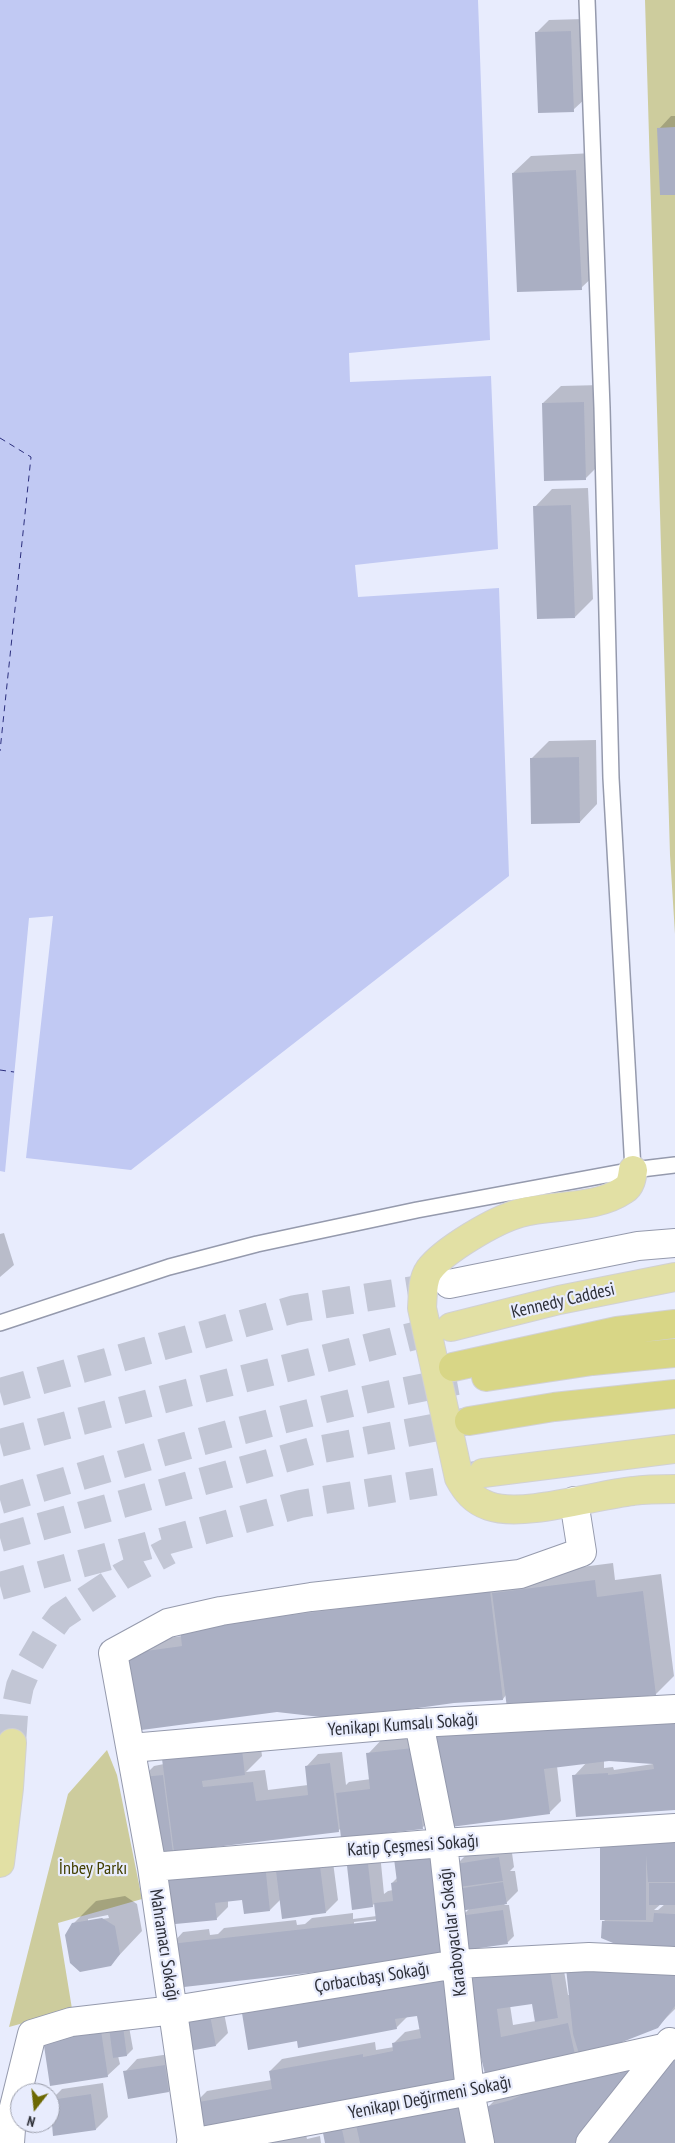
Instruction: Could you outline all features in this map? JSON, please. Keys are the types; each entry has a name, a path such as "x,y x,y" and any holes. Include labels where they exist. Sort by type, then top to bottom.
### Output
{"highway":[{"path":"675,1324 617,1332 455,1374 675,1353"},
{"path":"469,1420 554,1407 675,1394"}],"main road":[{"path":"634,1170 630,1184 625,1190 600,1200 519,1213 487,1228 450,1250 428,1271 423,1290 422,1308 459,1478 464,1488 476,1500 490,1506 511,1510 632,1491 675,1489"},
{"name":"Kennedy Caddesi","path":"452,1327 559,1300 675,1277"},
{"path":"484,1473 675,1449"},
{"path":"0,1864 12,1744"}],"street":[{"path":"449,1284 638,1246 675,1243"},
{"name":"Mahramacı Sokağı","path":"192,2143 152,1867 113,1653 168,1623 221,1611 311,1597 520,1574 582,1552 574,1501"},
{"name":"Yenikapı Kumsalı Sokağı","path":"131,1748 419,1722 675,1709"},
{"name":"Karaboyacılar Sokağı","path":"419,1722 443,1843 470,2091 480,2143"},
{"name":"Katip Çeşmesi Sokağı","path":"152,1867 443,1843 675,1828"},
{"name":"Çorbacıbaşı Sokağı","path":"10,2143 12,2115 32,2034 70,2022 174,2010 457,1964 589,1957 675,1961"},
{"path":"590,2143 671,2041"},
{"name":"Yenikapı Değirmeni Sokağı","path":"192,2143 470,2091 671,2041"}],"lane":[{"path":"586,0 602,408 611,778 634,1170"},
{"path":"0,1322 169,1268 257,1244 417,1210 634,1170 675,1166"}],"green space":[{"path":"645,0 675,0 675,934 670,855"},
{"name":"İnbey Parkı","path":"107,1750 117,1775 142,1899 58,1923 73,2015 38,2019 9,2027 68,1794"}],"water":[{"path":"0,0 478,0 490,340 349,353 350,382 491,376 498,549 355,565 358,597 499,588 509,876 131,1170 26,1158 53,916 29,918 5,1172 0,1171"}],"building":[{"path":"571,31 574,112 538,113 535,32"},
{"path":"675,127 675,195 660,195 657,128"},
{"path":"576,170 582,290 517,292 512,173"},
{"path":"584,402 586,480 544,481 542,403"},
{"path":"571,505 575,618 537,619 533,506"},
{"path":"579,757 580,823 531,824 530,758"},
{"path":"595,1580 597,1597 643,1591 656,1695 576,1705 507,1708 492,1593"},
{"path":"490,1590 503,1700 454,1703 338,1719 277,1712 134,1731 124,1654 182,1646 180,1629"},
{"path":"675,1719 675,1810 576,1817 572,1775 608,1773 608,1775 654,1769 653,1764 609,1761 544,1769 550,1814 443,1828 430,1731"},
{"path":"241,1741 245,1775 202,1781 203,1787 253,1782 256,1801 308,1795 305,1766 330,1763 339,1832 174,1852 161,1751"},
{"path":"413,1748 423,1829 341,1838 336,1793 370,1789 366,1753"},
{"path":"163,1775 173,1853 150,1856 141,1777"},
{"path":"600,1834 675,1840 675,1882 648,1882 646,1856 646,1920 600,1920"},
{"path":"430,1847 450,1951 441,1952 441,1958 175,1988 170,1944 376,1921 374,1903 393,1901 391,1883 397,1882 393,1851"},
{"path":"367,1855 373,1907 352,1910 346,1857"},
{"path":"499,1857 503,1881 459,1887 456,1864"},
{"path":"319,1858 326,1913 282,1919 275,1863"},
{"path":"265,1863 270,1911 244,1914 242,1900 215,1903 217,1920 165,1925 160,1875"},
{"path":"503,1882 507,1904 459,1911 456,1889"},
{"path":"649,1883 675,1883 675,1905 649,1905"},
{"path":"503,1910 508,1944 465,1950 459,1916"},
{"path":"654,1913 675,1914 675,1954 630,1950 601,1938 602,1921 653,1922"},
{"path":"102,1918 115,1926 120,1954 111,1966 80,1972 70,1963 65,1935 72,1923"},
{"path":"549,1964 558,2018 535,2022 532,2004 497,2009 501,2037 568,2023 576,2059 486,2078 477,2041 467,1976"},
{"path":"675,1967 675,2006 658,2028 612,2046 579,2054 573,2034 566,1968"},
{"path":"452,1975 459,2086 200,2138 193,2103 272,2089 269,2071 363,2054 363,2057 393,2051 392,2043 421,2038 417,2016 395,2019 397,2029 298,2048 297,2041 248,2050 241,2007 289,1999 291,2006"},
{"path":"210,2015 216,2046 184,2052 177,2017"},
{"path":"123,2026 127,2056 113,2058 109,2028"},
{"path":"101,2030 108,2077 60,2084 50,2083 43,2039"},
{"path":"675,2049 675,2143 602,2143"},
{"path":"165,2065 169,2092 128,2099 123,2071"},
{"path":"614,2066 619,2074 629,2068 633,2076 576,2143 490,2143 485,2107 511,2100 547,2083"},
{"path":"91,2094 96,2130 53,2136 53,2133 60,2133 60,2099"},
{"path":"458,2099 467,2143 360,2143 356,2125"},
{"path":"340,2120 345,2143 325,2143 321,2123"}],"ferry route":[{"path":"0,438 31,457 0,751"},
{"path":"0,1070 14,1072"}],"tunnel":[{"path":"0,1392 295,1309 445,1285"},
{"path":"0,1443 187,1393 450,1327"},
{"path":"0,1500 284,1419 399,1392 457,1381"},
{"path":"0,1538 312,1451 469,1421"},
{"path":"0,1586 300,1504 482,1474"},
{"path":"12,1743 14,1715 20,1686 29,1665 60,1617 122,1576 169,1551"}]}
